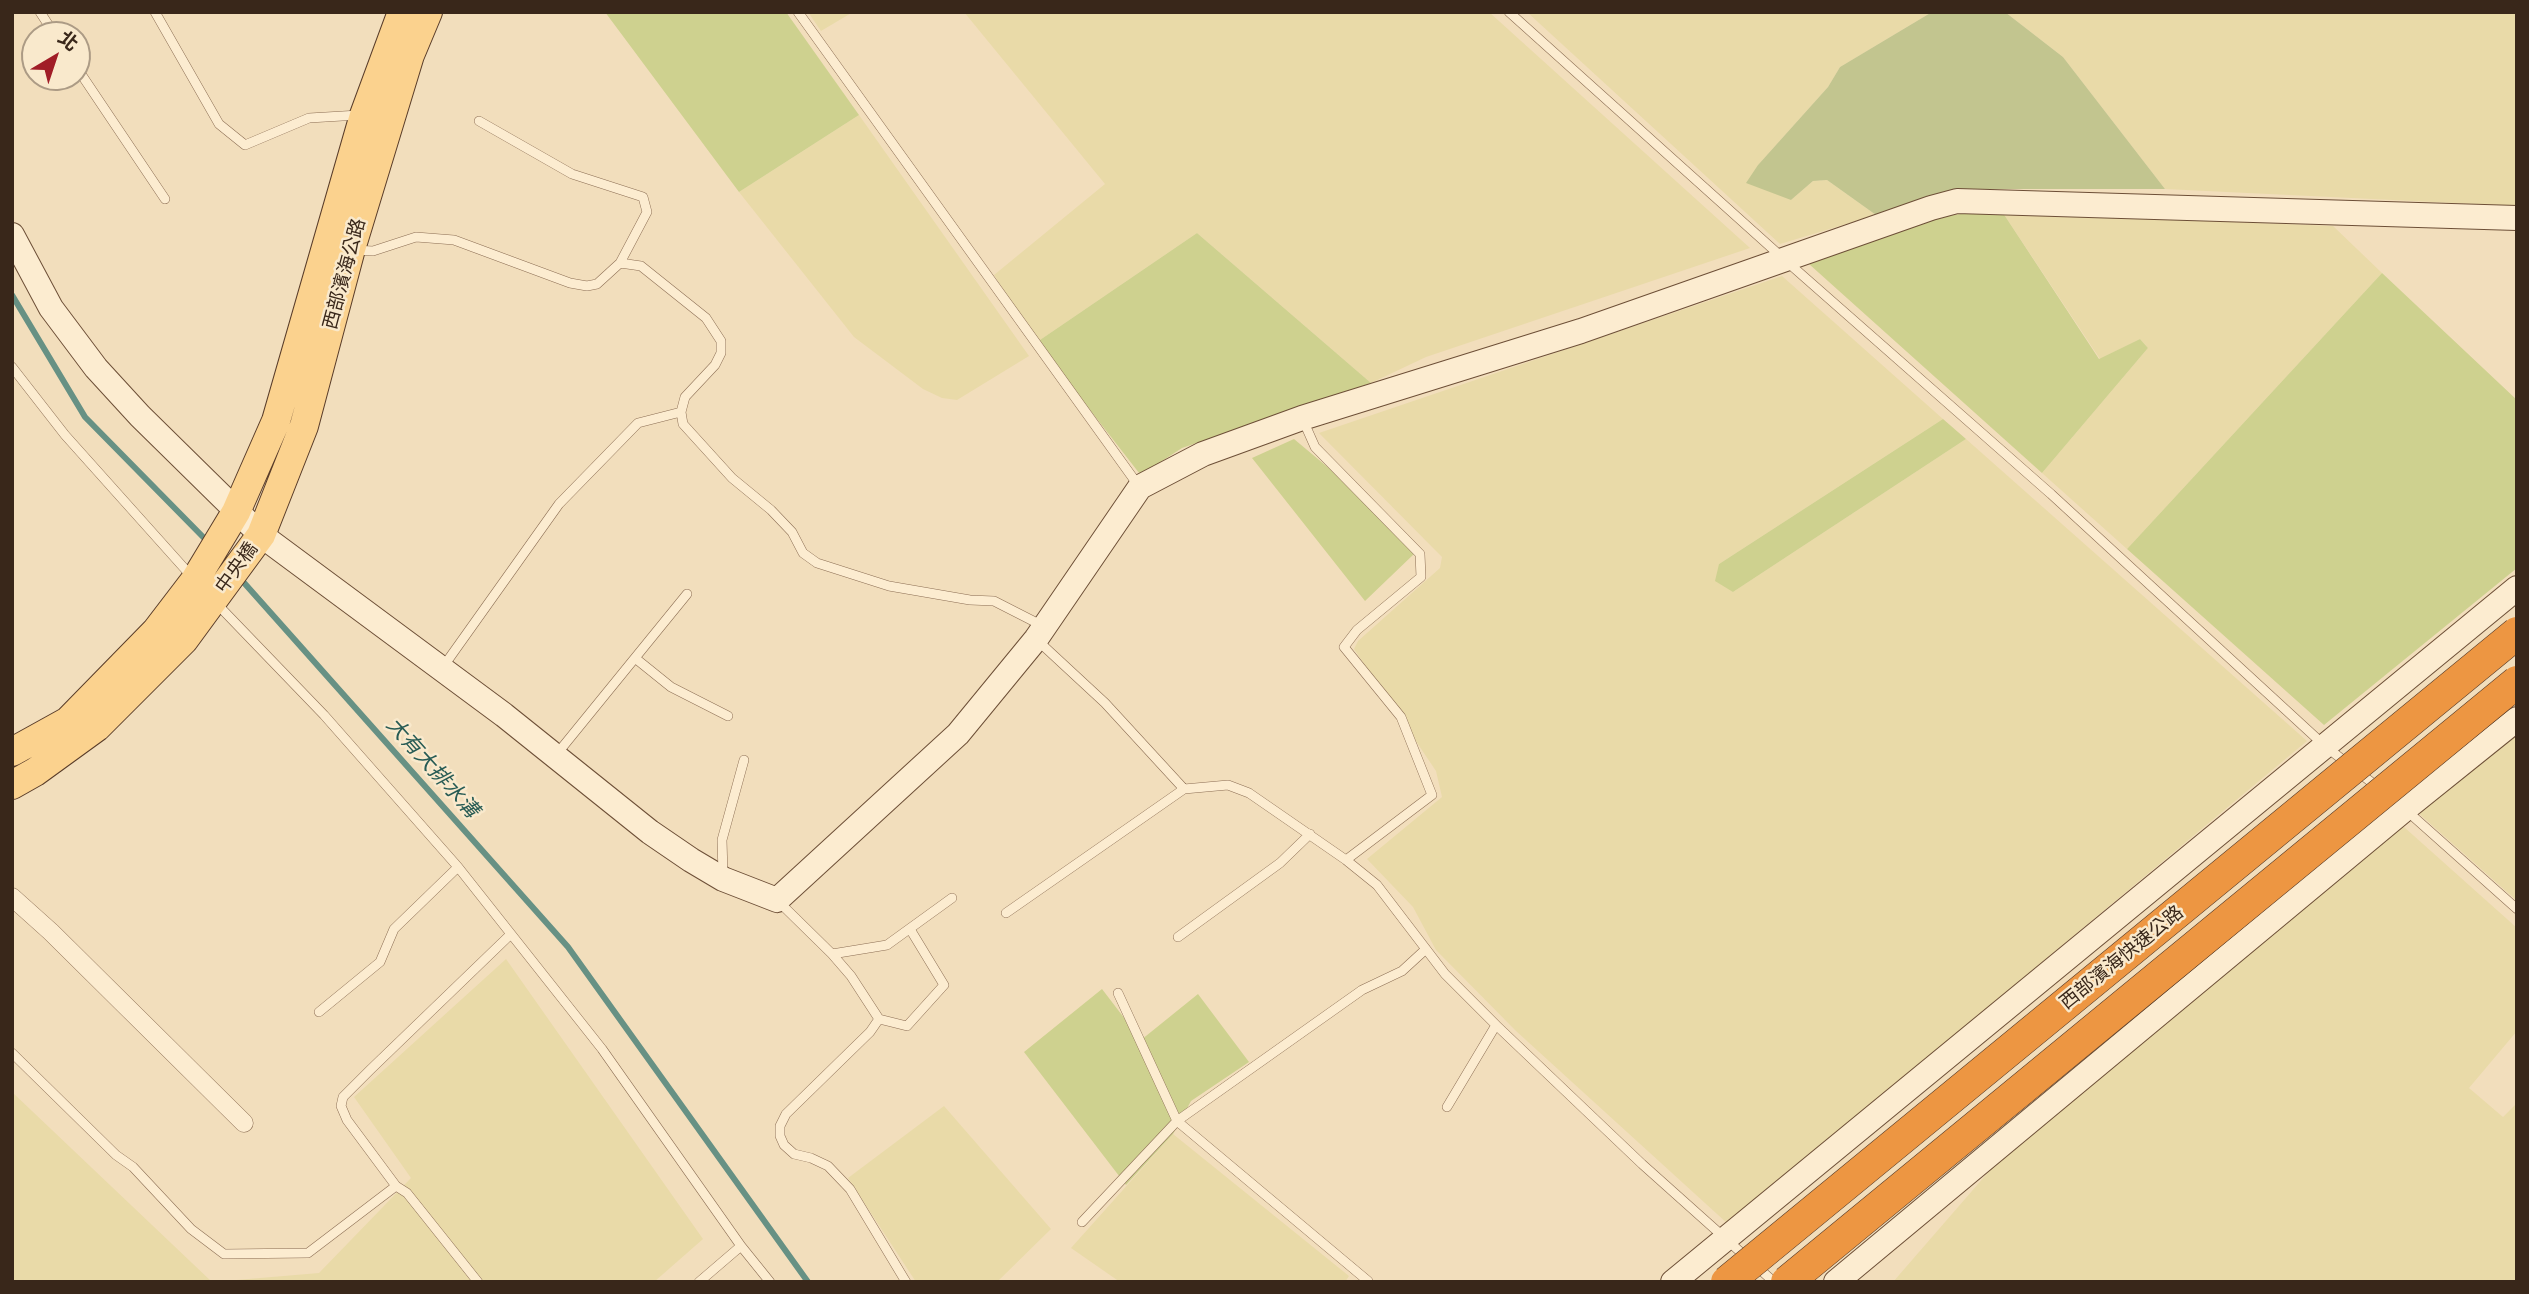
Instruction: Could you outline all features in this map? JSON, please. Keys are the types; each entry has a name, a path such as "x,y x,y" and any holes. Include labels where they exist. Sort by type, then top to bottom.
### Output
{"highway":[{"name":"西部濱海快速公路","path":"1727,1282 2517,634"},
{"name":"西部濱海快速公路","path":"1787,1282 2517,682"}],"main road":[{"name":"西部濱海公路","path":"236,512 276,421 364,115 402,12"},
{"name":"西部濱海公路","path":"261,535 304,426 351,249 410,55 428,12"},
{"name":"中央橋","path":"204,590 236,512"},
{"name":"中央橋","path":"204,590 261,535"},
{"path":"12,752 68,721 156,631 204,590"},
{"path":"12,785 35,772 97,727 184,640 204,590"}],"street":[{"path":"12,235 51,308 96,368 140,416 261,535 442,668 650,832 723,879 777,900 958,734 1040,633 1140,488 1203,454 1302,418 1581,331 1957,201 2517,218"},
{"path":"1673,1282 2517,588"},
{"path":"1836,1282 2405,808 2517,719"},
{"path":"12,897 51,932 244,1123"}],"lane":[{"path":"155,12 219,124 245,145 309,118 364,115"},
{"path":"798,12 1140,488"},
{"path":"1509,12 2051,494 2325,746 2405,808 2517,909"},
{"path":"91,89 165,199"},
{"path":"351,249 373,251 416,237 454,240 570,283 587,286 597,284 620,263 647,212 643,197 572,174 479,121"},
{"path":"620,263 641,267 706,318 720,341 721,353 715,365 685,397 681,412 683,424 732,478 771,510 792,532 803,553 817,563 889,586 970,600 994,601 1040,633 1184,789"},
{"path":"12,367 65,435 204,590 324,715 458,867 602,1049 741,1246 770,1282"},
{"path":"442,668 559,504 638,423 681,412"},
{"path":"1302,418 1315,447 1420,554 1421,577 1357,630 1343,647 1401,716 1432,795 1346,860"},
{"path":"555,756 687,594"},
{"path":"635,657 671,687 728,716"},
{"path":"723,879 722,840 744,760"},
{"path":"1006,913 1184,789 1228,785 1249,793 1346,860 1377,886 1445,974 1496,1025 1642,1164 1727,1237 1774,1282"},
{"path":"1178,937 1280,863 1310,834"},
{"path":"319,1012 380,962 394,929 458,867"},
{"path":"832,954 887,945 952,898"},
{"path":"777,900 850,975 878,1019 906,1026 944,985 910,929"},
{"path":"478,1282 407,1193 396,1186 347,1120 341,1106 343,1097 511,934"},
{"path":"1082,1222 1177,1121 1362,990 1402,971 1426,949"},
{"path":"1118,993 1177,1121 1368,1281"},
{"path":"878,1019 870,1032 786,1114 780,1126 780,1136 784,1145 794,1154 828,1166 850,1189 906,1282"},
{"path":"1447,1107 1496,1025"},
{"path":"12,1053 116,1155 133,1167 191,1229 224,1254 308,1253 396,1186"},
{"path":"699,1282 741,1246"}],"shaded area":[{"path":"808,12 853,12 821,31"},
{"path":"964,12 1489,12 1750,248 1426,357 1371,383 1197,233 1037,342 994,275 1105,184"},
{"path":"1527,12 1932,12 1840,67 1828,87 1758,165 1791,200 1813,181 1827,180 1876,215 1780,244"},
{"path":"2005,12 2515,12 2517,206 2165,189 2063,57"},
{"path":"859,115 1029,356 957,400 942,398 923,389 854,337 739,192"},
{"path":"2003,213 2333,226 2382,273 2127,549 2042,473 2148,348 2140,339 2100,359"},
{"path":"1782,276 1943,419 1719,564 1733,592 1966,439 2307,741 1728,1224 1516,1031 1436,950 1413,907 1367,859 1442,797 1436,771 1354,649 1358,641 1440,568 1442,557 1319,433"},
{"path":"2517,721 2517,901 2416,811"},
{"path":"2398,825 2404,827 2517,928 2517,1031 2469,1088 2503,1117 2517,1103 2517,1282 1893,1282 2050,1101"},
{"path":"506,959 703,1239 654,1282 213,1282 319,1273 411,1178 354,1097"},
{"path":"12,1092 212,1282 12,1282"},
{"path":"944,1106 1051,1229 997,1282 916,1282 848,1178"},
{"path":"1173,1134 1349,1276 1345,1282 1120,1282 1071,1248"}],"green space":[{"path":"605,12 786,12 859,115 739,192"},
{"path":"1932,12 2005,12 2063,57 2165,189 1959,189 1876,215 1827,180 1813,181 1791,200 1746,183 1758,165 1828,87 1840,67"},
{"path":"1973,212 2003,213 2099,359 2140,339 2148,348 2042,473 1809,264 1936,218"},
{"path":"1197,233 1371,383 1182,448 1159,463 1143,478 1037,342"},
{"path":"2382,273 2517,400 2517,568 2324,725 2127,549"},
{"path":"1943,419 1966,439 1733,592 1715,581 1719,564"},
{"path":"1294,439 1398,526 1414,554 1365,601 1252,458"},
{"path":"1102,989 1141,1040 1198,994 1249,1062 1191,1101 1173,1134 1126,1185 1024,1052"}],"waterway":[{"name":"大有大排水溝","path":"12,295 85,417 208,542"},
{"name":"大有大排水溝","path":"238,576 568,947 808,1282"}]}
